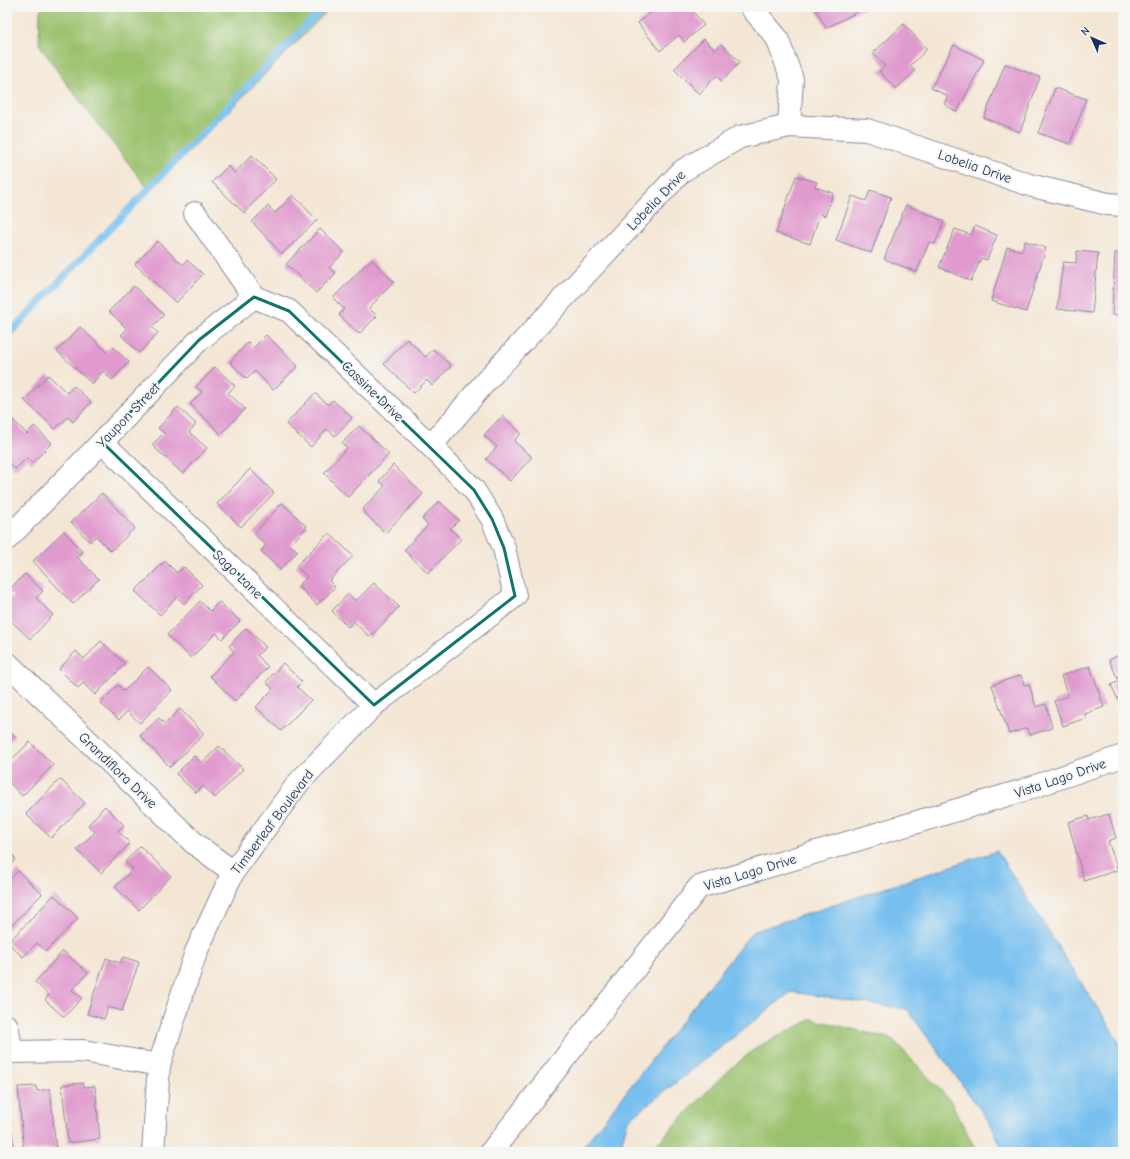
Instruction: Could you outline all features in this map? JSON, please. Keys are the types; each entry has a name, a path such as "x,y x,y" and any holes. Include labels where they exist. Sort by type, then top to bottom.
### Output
{"street":[{"path":"751,7 778,38 792,79 789,126"},
{"name":"Lobelia Drive","path":"431,446 486,381 682,171 740,137 789,126 867,130 1033,186 1108,204 1123,204"},
{"path":"195,213 254,296"},
{"name":"Cassine Drive","path":"254,296 289,311 431,446 474,490 492,519 504,548 515,596"},
{"name":"Yaupon Street","path":"7,539 199,340 254,296"},
{"name":"Sago Lane","path":"102,442 374,705"},
{"name":"Timberleaf Boulevard","path":"153,1152 159,1065 196,952 233,872 299,782 374,705 515,596"},
{"name":"Grandiflora Drive","path":"7,663 194,843 233,872"},
{"name":"Vista Lago Drive","path":"491,1152 699,887 1024,790 1123,756"},
{"path":"7,1026 10,1052 83,1051 159,1065"}],"highlighted area":[{"path":"254,297 289,311 474,490 492,519 504,548 515,596 374,705 102,442 199,340"}],"green space":[{"path":"42,7 331,7 150,191 63,79 39,44 40,12"},
{"path":"812,1019 892,1039 950,1100 977,1152 654,1152 653,1148 723,1075 757,1047"}],"water":[{"path":"997,851 1123,1048 1123,1152 1004,1152 990,1123 907,1009 791,992 628,1120 619,1152 579,1152 752,932"}],"building":[{"path":"658,7 679,7 682,11 686,7 689,7 704,25 684,42 679,35 660,51 638,23"},
{"path":"867,7 826,28 815,8"},
{"path":"904,24 927,49 910,66 915,71 896,89 879,71 885,66 873,53"},
{"path":"704,39 715,50 721,44 740,62 722,81 716,76 699,94 674,69"},
{"path":"954,45 984,60 957,112 944,104 948,96 931,88"},
{"path":"1005,64 1040,77 1020,132 984,118"},
{"path":"1055,88 1086,99 1070,144 1038,133"},
{"path":"252,155 276,179 244,213 212,182 228,166 235,173"},
{"path":"796,176 817,182 815,187 833,193 825,216 820,214 810,244 776,233"},
{"path":"870,190 891,197 871,253 836,240 852,196 866,201"},
{"path":"293,195 317,220 282,254 252,222 268,206 275,213"},
{"path":"906,205 944,221 935,244 929,242 917,272 884,259"},
{"path":"975,226 997,235 987,260 981,258 971,281 939,267 955,229 971,235"},
{"path":"320,229 344,252 329,268 336,273 316,293 286,264"},
{"path":"157,241 183,265 187,260 203,274 176,303 135,264"},
{"path":"1025,241 1046,248 1026,312 991,301 1007,247 1022,251"},
{"path":"1077,251 1098,253 1092,313 1057,309 1063,262 1076,263"},
{"path":"1115,253 1123,253 1123,315 1112,315"},
{"path":"371,259 394,282 369,308 377,316 359,334 339,315 344,309 333,298"},
{"path":"134,286 164,315 152,327 158,333 139,353 121,335 127,329 109,311"},
{"path":"80,327 107,352 112,346 129,362 112,380 103,371 92,384 57,351"},
{"path":"266,335 298,366 273,390 255,371 247,379 230,362 248,342 253,348"},
{"path":"407,339 426,357 433,349 451,366 432,386 427,380 414,393 384,364"},
{"path":"215,367 235,386 228,393 245,409 221,434 190,404 202,392 196,387"},
{"path":"48,375 67,393 74,386 91,402 73,422 68,417 55,429 24,400"},
{"path":"315,393 328,405 333,400 352,418 335,436 327,429 311,447 286,424"},
{"path":"178,407 196,424 189,432 207,448 183,474 152,445 164,433 158,428"},
{"path":"9,416 27,434 34,426 52,443 32,463 27,458 15,469 7,461 7,419"},
{"path":"502,416 521,433 514,441 532,457 510,481 486,459 497,447 484,435"},
{"path":"359,426 389,454 348,497 324,473 347,448 342,443"},
{"path":"393,465 423,494 385,533 362,510 385,486 379,481"},
{"path":"250,469 274,493 241,527 217,504"},
{"path":"102,493 135,528 111,551 96,536 90,542 71,522"},
{"path":"439,501 459,520 450,529 461,539 428,573 404,550 428,525 422,519"},
{"path":"282,503 307,527 290,545 298,551 280,570 261,551 266,545 254,534"},
{"path":"64,531 83,552 77,557 99,579 73,604 33,561"},
{"path":"329,533 353,556 329,581 335,587 317,605 298,586 307,577 296,566"},
{"path":"165,561 177,573 184,567 202,585 184,604 177,597 160,615 135,591"},
{"path":"25,574 43,591 36,598 53,615 30,639 7,617 7,603 13,596 8,591"},
{"path":"374,583 399,607 370,637 354,622 348,627 332,611 348,594 356,601"},
{"path":"200,601 210,611 219,602 240,621 222,639 216,633 191,658 167,635"},
{"path":"246,628 266,647 257,655 268,667 235,701 210,676 234,652 229,646"},
{"path":"101,641 125,664 95,695 83,683 78,688 59,669 76,651 84,659"},
{"path":"1123,653 1122,708 1111,685 1119,681 1109,660"},
{"path":"283,663 302,682 297,687 311,700 281,731 256,707 273,689 266,682"},
{"path":"1090,666 1104,707 1085,714 1086,718 1063,726 1054,701 1068,696 1061,676"},
{"path":"148,667 172,690 140,723 127,711 119,720 100,703 118,685 124,691"},
{"path":"1021,675 1024,685 1029,684 1036,707 1046,704 1052,728 1029,735 1027,728 1009,734 992,685"},
{"path":"180,709 204,734 170,767 140,736 159,718 165,724"},
{"path":"7,729 15,736 7,744"},
{"path":"30,742 53,765 22,796 7,780 7,764"},
{"path":"219,746 243,769 215,798 203,786 196,793 176,774 194,756 202,763"},
{"path":"60,779 85,803 51,838 26,814"},
{"path":"105,806 124,825 118,831 130,843 101,873 77,850 95,832 88,825"},
{"path":"1109,814 1116,838 1108,841 1118,870 1084,881 1068,822 1088,816 1089,820"},
{"path":"140,846 171,876 139,910 115,887 133,869 125,862"},
{"path":"7,850 16,859 7,869"},
{"path":"18,871 42,894 8,929 7,882"},
{"path":"54,895 78,918 46,951 37,943 23,957 8,943"},
{"path":"63,951 88,973 72,990 82,998 64,1017 45,1000 49,995 35,982"},
{"path":"123,957 139,962 122,1011 108,1007 104,1019 87,1014 106,958 120,963"},
{"path":"83,1083 84,1087 95,1086 100,1139 68,1143 62,1085"},
{"path":"36,1086 37,1091 50,1089 56,1148 24,1152 18,1087"},
{"path":"8,1093 14,1152 7,1152"}],"waterway":[{"path":"7,336 324,7"}]}
